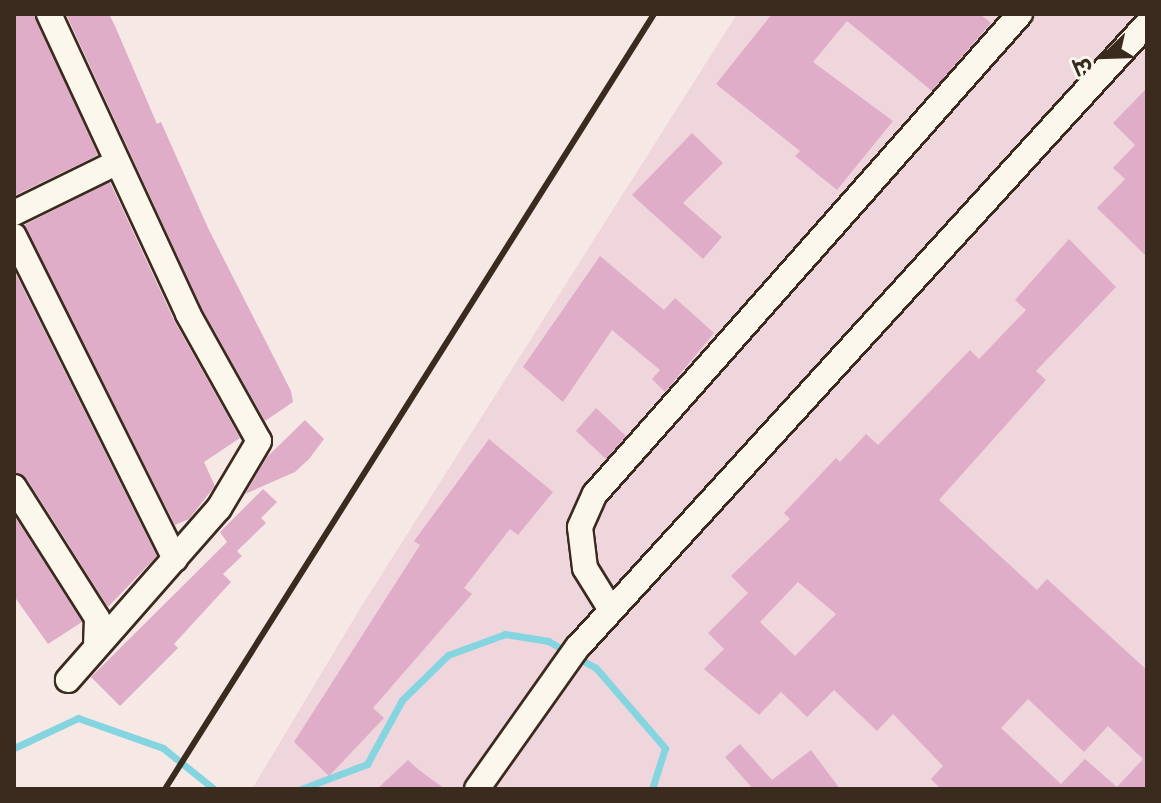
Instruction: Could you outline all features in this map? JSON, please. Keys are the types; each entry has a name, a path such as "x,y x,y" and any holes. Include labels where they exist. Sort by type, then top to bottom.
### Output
{"street":[{"path":"49,14 188,314 259,441 219,508 68,680"},
{"path":"611,610 585,568 580,527 595,494 1020,14"},
{"path":"477,789 577,648 1147,24"},
{"path":"14,213 116,163"},
{"path":"14,236 175,559"},
{"path":"14,487 97,618 96,647"}],"shaded area":[{"path":"737,14 1147,14 1147,789 252,789 361,607"}],"building":[{"path":"14,14 34,14 98,155 14,196"},
{"path":"66,14 109,14 115,26 157,124 161,122 208,228 291,391 293,402 265,421 201,307"},
{"path":"772,14 980,14 991,23 932,91 847,21 813,62 893,121 837,190 795,156 800,151 716,84"},
{"path":"1147,88 1147,257 1097,208 1125,179 1113,168 1135,145 1113,123"},
{"path":"692,133 723,163 683,203 722,237 703,259 632,195"},
{"path":"110,182 174,320 240,438 204,462 215,486 189,519 175,525 24,225"},
{"path":"1069,239 1116,287 1036,371 1046,380 939,500 1037,590 1047,579 1147,670 1147,789 941,789 931,779 943,766 893,714 877,731 834,690 807,717 781,692 759,715 704,669 724,649 708,633 748,593 731,576 790,519 784,513 836,458 840,462 866,434 878,445 970,350 979,359 1026,310 1015,300","holes":["798,582 836,614 795,656 760,622","1028,699 1084,752 1108,726 1143,759 1117,787 1085,759 1061,784 1001,728"]},
{"path":"600,256 664,310 675,298 714,333 665,392 652,379 660,370 612,330 563,402 523,367"},
{"path":"14,270 157,556 108,607 27,479 14,472"},
{"path":"596,408 626,436 606,459 576,431"},
{"path":"305,420 324,439 309,459 295,472 245,494 267,457"},
{"path":"489,439 553,492 518,535 510,529 464,588 472,594 373,708 384,718 329,776 294,742 420,545 414,541"},
{"path":"263,489 277,502 261,518 266,523 237,551 242,556 223,574 231,582 174,644 178,648 120,706 91,677 227,542 220,532"},
{"path":"14,515 82,622 48,644 14,596"},
{"path":"740,744 772,780 811,750 840,789 753,789 725,757"},
{"path":"408,760 419,770 445,789 377,789"}],"waterway":[{"path":"301,789 367,764 402,700 448,655 505,634 548,641 596,668 665,748 652,789"},
{"path":"14,748 78,718 163,748 214,789"}],"railway":[{"path":"165,789 654,14"}]}
